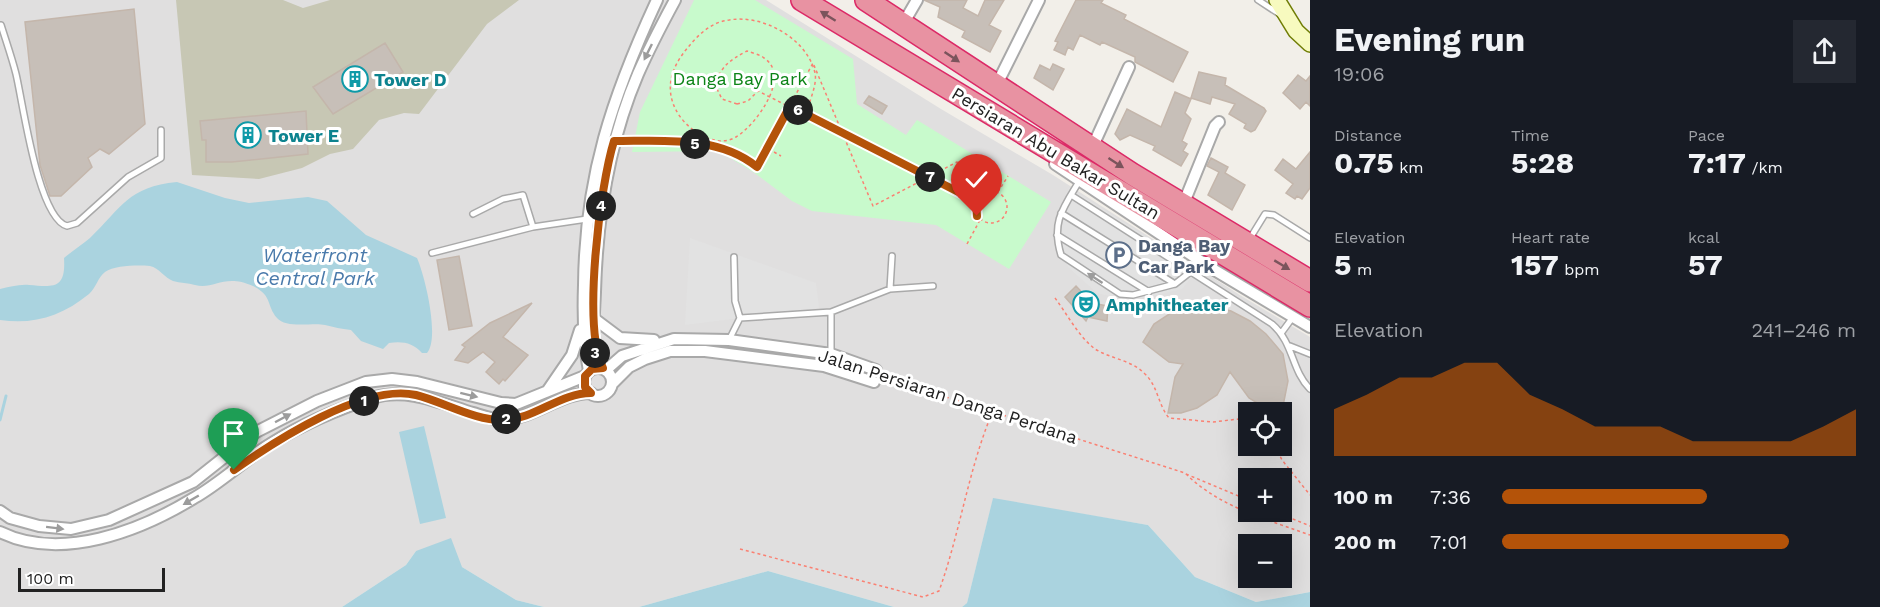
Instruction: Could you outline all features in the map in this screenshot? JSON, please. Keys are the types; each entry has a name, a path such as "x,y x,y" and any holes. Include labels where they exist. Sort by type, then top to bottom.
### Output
{"highway":[{"name":"Persiaran Abu Bakar Sultan","path":"802,0 930,77 1302,312"},
{"name":"Persiaran Abu Bakar Sultan","path":"866,0 1092,148 1310,281"}],"street":[{"path":"587,318 596,354 613,383 606,393 598,396 585,387 587,373 587,318 587,219 593,179 612,108 626,67 657,0"},
{"path":"548,390 578,344 587,318 604,184 614,141 638,74 675,0"},
{"path":"903,24 917,0"},
{"path":"996,86 1039,0"},
{"path":"1277,0 1287,19 1310,44"},
{"path":"1092,148 1129,67"},
{"path":"930,77 964,106 1203,262 1302,312 1310,327"},
{"path":"1183,205 1219,122"},
{"path":"587,318 620,338 674,339"},
{"name":"Jalan Persiaran Danga Perdana","path":"604,369 621,356 674,339 729,340 831,354 875,376"},
{"name":"Jalan Persiaran Danga Perdana","path":"613,383 629,367 670,351 693,351 824,366 875,376"},
{"path":"0,511 10,518 39,526 71,529 109,520 193,482 256,432 317,401 366,382 392,379 417,382 501,403 516,404 587,373 604,369"},
{"path":"0,532 32,543 74,543 116,534 157,518 195,498 273,442 315,421 393,393 415,395 504,420 521,417 577,393 591,393"}],"lane":[{"path":"1258,0 1287,19"},
{"path":"1,25 16,72 28,136 49,206 59,222 67,226 77,223 119,184 161,158 161,130"},
{"path":"614,141 722,146 742,155 757,167 767,148"},
{"path":"1080,180 1061,213 1057,235 1061,255 1120,294 1133,295 1175,284 1203,262"},
{"path":"473,214 503,199 522,195 532,227"},
{"path":"1071,195 1191,270 1282,332 1290,345 1303,380 1310,388"},
{"path":"1061,213 1175,284"},
{"path":"1246,244 1265,214 1274,215 1310,238"},
{"path":"432,253 532,227 587,219"},
{"path":"1057,235 1149,292"},
{"path":"890,289 892,256"},
{"path":"729,340 741,318 735,301 734,257"},
{"path":"741,318 831,312 890,289 933,286"},
{"path":"831,312 831,354"},
{"path":"1282,332 1302,312"},
{"path":"1290,345 1310,354"}],"path":[{"path":"805,113 815,74 805,52 792,38 770,26 746,18 727,20 709,27 680,58 669,82 671,101 681,121 713,140 735,138 761,113 771,94 774,73 766,58 747,51 729,60 719,72 715,85 722,99 737,104 748,101 758,91 790,106 805,113 976,201"},
{"path":"781,156 767,148 813,63 873,206 957,162 983,193"},
{"path":"998,193 1008,176"},
{"path":"983,193 998,193 1005,200 1004,216 990,223 981,220 975,211 976,201 983,193"},
{"path":"967,244 981,220"},
{"path":"1054,298 1086,341 1096,349 1139,368 1146,374 1154,384 1169,418 1203,422 1238,419"},
{"name":"Jalan Persiaran Danga Perdana","path":"875,376 1185,473 1238,496"},
{"path":"740,549 923,597 939,591 949,564 977,448 992,412"},
{"path":"1280,456 1310,495"},
{"name":"Jalan Persiaran Danga Perdana","path":"1185,473 1202,490 1222,502 1310,535"},
{"path":"1292,518 1310,525"}],"shaded area":[{"path":"0,0 766,0 941,109 1053,175 1243,297 1310,337 1310,592 1256,602 1195,577 1148,525 993,499 967,603 962,607 894,607 768,571 639,607 544,607 516,600 462,567 416,551 406,565 342,607 0,607"},
{"path":"176,0 283,0 303,8 330,0 519,0 487,24 419,114 404,113 379,120 353,149 330,154 302,168 259,179 192,175"},
{"name":"Danga Bay Car Park","path":"1069,188 1198,269 1182,289 1131,301 1097,293 1068,267 1058,242 1056,221"},
{"path":"690,238 816,283 819,308 685,325"}],"green space":[{"name":"Danga Bay Park","path":"694,0 755,0 853,59 857,104 906,135 917,120 1051,202 1009,269 936,225 812,211 792,201 756,174 719,151 632,152 640,112"}],"water":[{"name":"Waterfront Central Park","path":"177,182 225,198 249,203 308,197 327,201 366,235 417,258 424,278 432,321 431,345 427,353 422,353 415,347 403,343 389,343 383,349 361,341 351,330 320,324 287,323 277,318 264,293 253,286 234,281 202,286 176,282 150,266 127,266 109,270 103,274 89,294 79,302 47,317 24,321 0,320 0,289 22,285 52,286 57,284 63,276 64,258 90,238 127,200 147,188"},
{"path":"424,426 446,518 420,524 399,432"},
{"path":"993,498 1148,525 1195,577 1256,602 1310,592 1310,607 962,607 967,603"},
{"path":"451,538 462,567 516,600 544,607 342,607 406,565 416,551"},
{"path":"768,571 894,607 639,607"}],"building":[{"path":"924,0 967,0 963,8 978,16 985,0 1004,0 989,25 1001,31 990,52 962,37 965,31 938,17 940,7"},
{"path":"1076,0 1103,0 1101,3 1126,15 1124,19 1188,52 1173,82 1135,62 1135,57 1102,42 1100,45 1080,35 1073,50 1068,47 1065,55 1054,50 1058,42 1055,41"},
{"path":"134,9 145,124 109,154 100,149 88,158 92,167 61,196 50,196 40,165 25,22"},
{"name":"Tower D","path":"385,43 403,72 333,114 313,87"},
{"path":"1053,64 1064,69 1053,90 1034,78 1040,65 1050,70"},
{"path":"1199,72 1226,78 1225,85 1264,108 1266,111 1255,130 1251,132 1244,128 1246,124 1229,114 1235,104 1212,97 1210,104 1191,98"},
{"path":"1298,75 1306,81 1310,76 1310,106 1306,102 1300,109 1283,93"},
{"path":"1175,92 1191,99 1185,113 1191,119 1182,141 1187,144 1183,151 1188,154 1181,166 1153,150 1155,146 1130,135 1120,140 1115,134 1127,109 1161,127"},
{"path":"869,96 887,106 882,114 864,103"},
{"name":"Tower E","path":"306,111 308,154 232,162 206,162 206,140 202,140 200,121"},
{"path":"1310,152 1310,188 1302,199 1297,196 1295,199 1286,193 1293,184 1275,170 1283,159 1296,169"},
{"path":"1211,158 1228,167 1225,173 1245,185 1232,210 1208,195 1219,172 1207,166"},
{"path":"459,256 472,326 449,330 437,260"},
{"name":"Amphitheater","path":"1076,286 1092,303 1108,306 1107,321 1088,317 1086,321 1065,297"},
{"path":"532,303 503,337 528,355 505,381 503,379 499,384 486,372 495,362 483,352 468,363 455,360 465,347 462,345 490,323"},
{"path":"1207,305 1231,311 1250,321 1266,334 1283,354 1288,381 1284,402 1256,402 1249,398 1230,372 1217,395 1197,408 1181,413 1168,413 1175,377 1183,364 1169,362 1143,342 1154,324 1177,309"}],"waterway":[{"path":"0,420 6,396"}],"place":[{"name":"Tower D","path":"355,79"},
{"name":"Tower E","path":"248,135"},
{"name":"Danga Bay Car Park","path":"1119,255"},
{"name":"Amphitheater","path":"1086,304"}],"route":[{"path":"234,470 273,442 325,416 372,398 393,393 415,395 504,420 521,417 577,393 591,393 585,387 585,376 592,369 603,368 596,354 592,317 595,302 596,246 604,184 614,141 722,146 742,155 757,167 790,106 976,201 977,216"}]}
